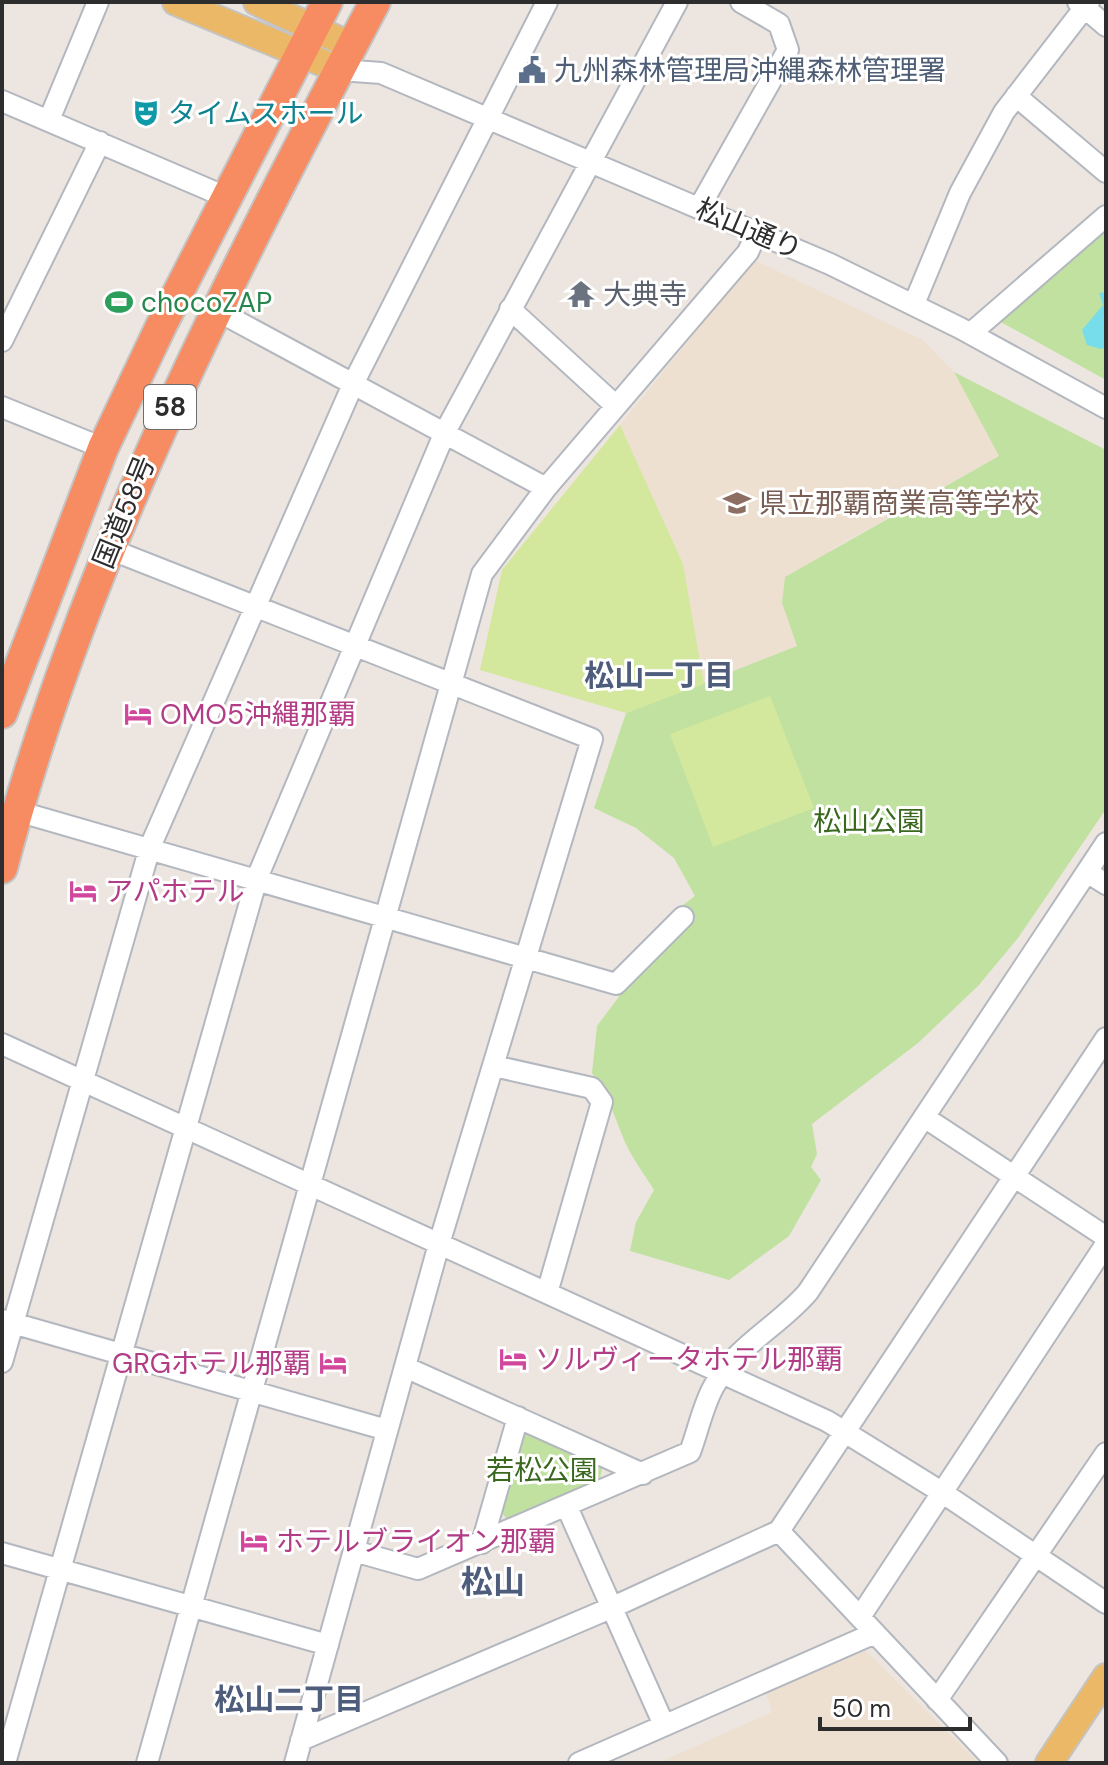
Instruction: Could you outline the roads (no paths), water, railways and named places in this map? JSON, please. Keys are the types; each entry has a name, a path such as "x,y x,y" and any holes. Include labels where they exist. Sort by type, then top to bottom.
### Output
{"highway":[{"name":"国道58号","path":"2,868 17,811 107,548 216,310 375,2"},
{"name":"国道58号","path":"2,713 103,448 226,197 314,28"}],"main road":[{"path":"176,2 314,28"},
{"path":"257,2 314,28 346,58"},
{"path":"1049,1763 1106,1677"}],"street":[{"path":"49,120 98,2"},
{"path":"2,1362 8,1322 150,847 354,382 547,2"},
{"path":"5,1763 257,878 445,432 677,2"},
{"path":"699,208 788,50 779,24 741,2"},
{"path":"914,304 960,193 1016,96 1084,4 1106,26"},
{"name":"松山通り","path":"346,58 757,232 914,304 1106,408"},
{"path":"1016,96 1106,172"},
{"path":"2,101 226,197"},
{"path":"2,341 100,142"},
{"path":"971,333 1106,216"},
{"path":"147,1763 482,574 546,488 748,252 757,232"},
{"path":"510,309 616,406"},
{"path":"216,310 546,488"},
{"path":"2,407 103,448"},
{"path":"107,548 592,739 439,1244 295,1763"},
{"path":"17,811 616,984 683,917"},
{"path":"354,1551 418,1569 690,1452 714,1386 747,1345 787,1314 808,1292 1106,843"},
{"path":"1087,872 1106,884"},
{"path":"301,1740 613,1607 779,1531 1106,1038"},
{"path":"2,1044 844,1430 1106,1603"},
{"path":"494,1066 592,1088 602,1102 547,1293"},
{"path":"924,1117 1106,1237"},
{"path":"860,1617 1106,1244"},
{"path":"8,1322 387,1430"},
{"path":"405,1367 643,1474"},
{"path":"482,1543 518,1417"},
{"path":"937,1700 1106,1453"},
{"path":"567,1507 664,1725"},
{"path":"779,1531 997,1763"},
{"path":"2,1553 328,1645"},
{"path":"579,1763 875,1633"}],"water":[{"path":"1106,292 1106,347 1101,349 1087,345 1082,330 1103,305 1099,293"}],"place":[{"name":"九州森林管理局沖縄森林管理署","path":"532,70"},
{"name":"タイムスホール","path":"146,113"},
{"name":"大典寺","path":"581,294"},
{"name":"chocoZAP","path":"119,302"},
{"name":"県立那覇商業高等学校","path":"737,503"},
{"name":"OMO5沖縄那覇","path":"138,714"},
{"name":"アパホテル","path":"83,891"},
{"name":"ソルヴィータホテル那覇","path":"513,1359"},
{"name":"GRGホテル那覇","path":"333,1363"},
{"name":"ホテルブライオン那覇","path":"254,1541"}],"district":[{"name":"松山一丁目","path":"659,675"},
{"name":"松山","path":"493,1582"},
{"name":"松山二丁目","path":"289,1699"}],"park label":[{"name":"松山公園","path":"869,821"},
{"name":"若松公園","path":"542,1470"}]}
